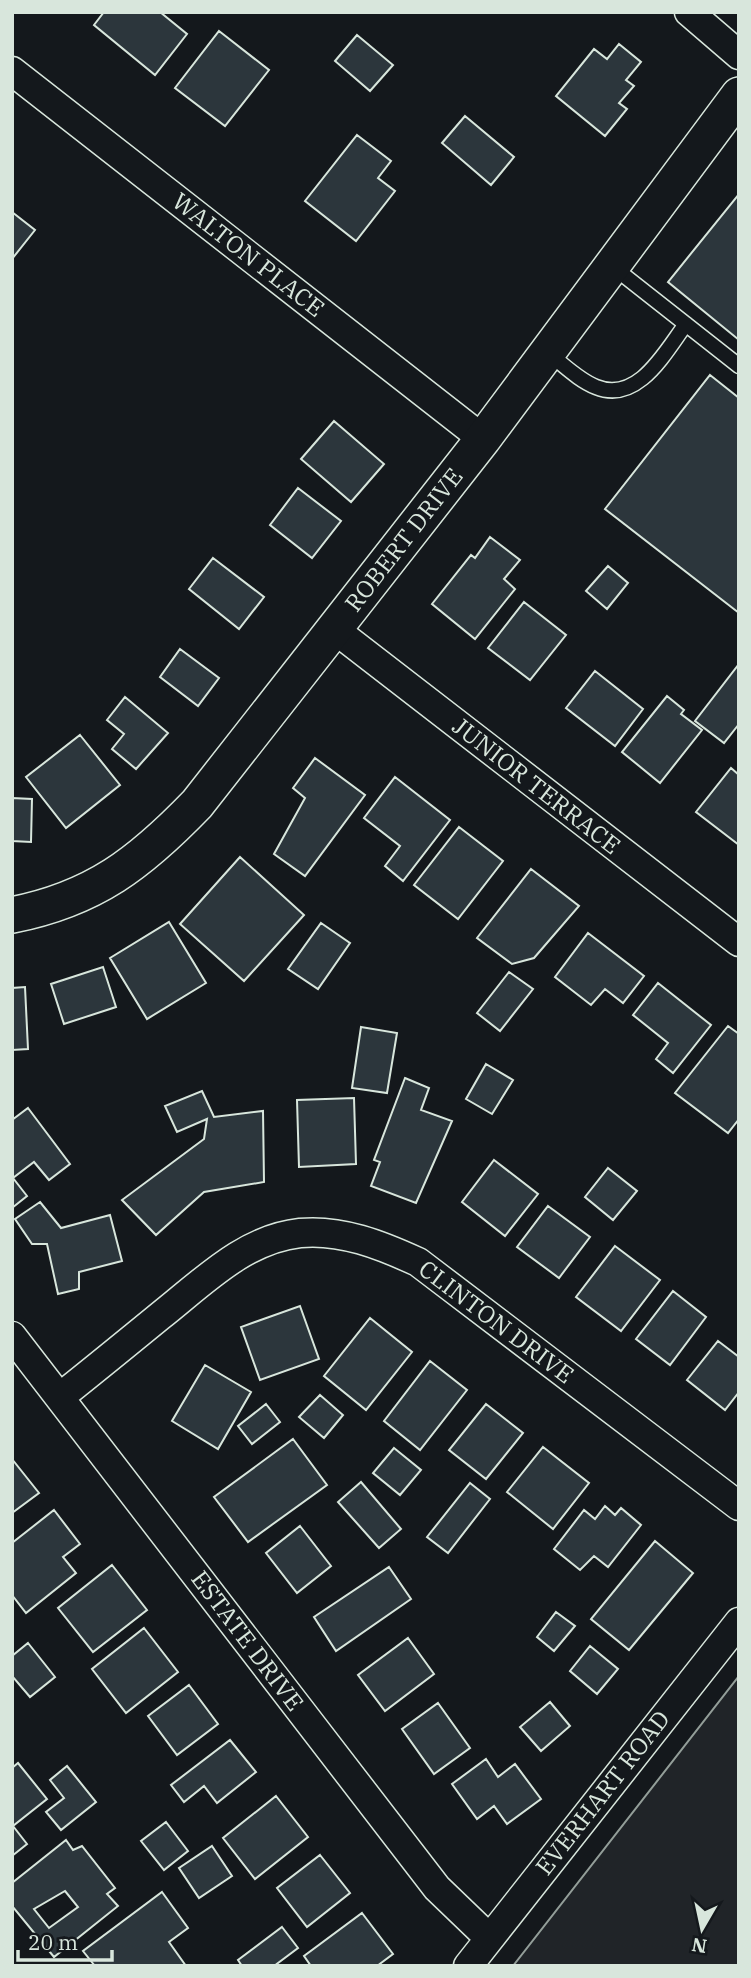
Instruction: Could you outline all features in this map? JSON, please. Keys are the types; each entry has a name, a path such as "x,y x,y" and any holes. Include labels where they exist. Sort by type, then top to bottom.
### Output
{"street":[{"path":"689,12 739,54"},
{"name":"WALTON PLACE","path":"12,71 483,439"},
{"name":"ROBERT DRIVE","path":"12,915 43,909 90,891 129,867 166,836 197,804 483,439 739,95"},
{"name":"JUNIOR TERRACE","path":"334,629 739,943"},
{"name":"CLINTON DRIVE","path":"60,1397 229,1260 262,1243 300,1233 336,1234 379,1244 418,1262 739,1506"},
{"name":"ESTATE DRIVE","path":"12,1336 437,1888 489,1938"},
{"name":"EVERHART ROAD","path":"468,1966 739,1622"}],"lane":[{"path":"612,266 739,366"},
{"path":"548,353 595,387 610,391 631,387 645,378 686,324"}],"shaded area":[{"path":"739,1676 739,1966 513,1966"}],"building":[{"path":"104,12 160,12 187,34 155,75 94,25"},
{"path":"219,31 269,70 225,126 175,88"},
{"path":"357,35 393,65 370,91 335,61"},
{"path":"619,44 641,62 626,80 634,86 619,103 627,109 605,136 556,96 594,49 607,59"},
{"path":"465,116 514,157 491,185 442,143"},
{"path":"357,135 391,161 378,178 395,191 356,241 305,201"},
{"path":"739,194 739,340 668,282"},
{"path":"12,212 35,230 12,259"},
{"path":"710,375 739,398 739,613 605,509"},
{"path":"334,421 384,464 351,502 301,459"},
{"path":"298,488 341,521 312,558 270,525"},
{"path":"490,537 520,560 504,579 515,589 475,639 432,604 471,555 475,558"},
{"path":"213,558 264,597 239,629 189,589"},
{"path":"608,566 628,583 607,609 586,591"},
{"path":"524,602 566,635 530,680 488,648"},
{"path":"180,649 219,678 198,706 160,677"},
{"path":"739,664 739,724 724,743 695,721"},
{"path":"595,671 643,709 615,746 566,708"},
{"path":"667,696 684,710 681,714 702,730 660,783 622,752"},
{"path":"125,697 168,733 136,769 112,749 124,734 107,720"},
{"path":"80,735 120,785 66,828 26,777"},
{"path":"315,758 365,795 305,876 274,854 305,798 293,788"},
{"path":"731,768 739,775 739,845 696,812"},
{"path":"395,777 450,820 403,881 385,866 400,846 364,818"},
{"path":"12,798 32,799 31,842 12,841"},
{"path":"459,827 503,861 458,919 414,885"},
{"path":"240,857 304,915 244,981 180,924"},
{"path":"531,869 579,906 534,958 512,964 477,938"},
{"path":"169,922 206,983 147,1019 110,958"},
{"path":"321,923 350,943 318,989 288,969"},
{"path":"588,933 644,976 623,1003 605,989 591,1005 555,977"},
{"path":"103,967 116,1007 64,1024 51,984"},
{"path":"509,972 533,989 500,1031 477,1013"},
{"path":"658,983 711,1025 673,1073 656,1059 668,1043 633,1015"},
{"path":"25,987 28,1049 12,1050 12,988"},
{"path":"728,1026 739,1034 739,1119 728,1133 675,1093"},
{"path":"361,1027 397,1033 387,1093 352,1088"},
{"path":"486,1064 513,1080 492,1114 466,1099"},
{"path":"405,1078 429,1088 421,1110 452,1121 416,1203 371,1186 380,1162 374,1160"},
{"path":"202,1091 214,1117 263,1111 264,1182 204,1192 156,1235 122,1200 204,1139 207,1119 177,1132 165,1106"},
{"path":"354,1098 356,1164 299,1167 297,1100"},
{"path":"28,1108 70,1164 49,1180 34,1162 13,1178 27,1196 12,1208 12,1120"},
{"path":"494,1160 538,1194 505,1236 462,1202"},
{"path":"608,1168 637,1191 613,1220 585,1197"},
{"path":"40,1202 61,1228 110,1215 122,1261 79,1272 79,1289 58,1294 47,1244 32,1244 15,1219"},
{"path":"548,1206 590,1237 559,1278 517,1247"},
{"path":"615,1246 660,1280 621,1331 576,1297"},
{"path":"673,1291 706,1317 670,1365 636,1339"},
{"path":"300,1306 319,1359 260,1380 241,1327"},
{"path":"370,1318 412,1352 366,1410 324,1376"},
{"path":"718,1341 739,1357 739,1392 725,1410 687,1380"},
{"path":"430,1361 467,1390 420,1450 384,1421"},
{"path":"205,1365 251,1392 218,1449 172,1421"},
{"path":"320,1395 343,1415 324,1438 299,1417"},
{"path":"266,1404 280,1422 252,1444 238,1426"},
{"path":"486,1404 523,1433 486,1479 449,1450"},
{"path":"293,1439 327,1485 248,1542 214,1497"},
{"path":"543,1447 589,1483 553,1529 507,1492"},
{"path":"394,1448 421,1470 400,1495 373,1473"},
{"path":"12,1459 39,1493 12,1513"},
{"path":"361,1482 401,1529 379,1548 338,1502"},
{"path":"470,1483 490,1499 448,1553 427,1537"},
{"path":"605,1506 615,1515 621,1508 641,1525 608,1567 594,1556 580,1570 554,1549 584,1510 595,1519"},
{"path":"54,1510 80,1544 63,1557 76,1573 26,1613 12,1595 12,1543"},
{"path":"300,1526 331,1566 297,1593 266,1553"},
{"path":"655,1541 693,1573 629,1650 591,1619"},
{"path":"112,1565 147,1610 93,1652 58,1608"},
{"path":"389,1567 411,1599 336,1651 314,1617"},
{"path":"556,1612 575,1626 554,1651 537,1637"},
{"path":"144,1628 178,1672 126,1713 92,1669"},
{"path":"408,1638 434,1674 385,1711 358,1675"},
{"path":"28,1643 55,1677 30,1697 12,1676 12,1656"},
{"path":"590,1646 618,1669 597,1694 570,1671"},
{"path":"189,1685 218,1724 177,1755 148,1716"},
{"path":"550,1702 570,1726 541,1751 520,1727"},
{"path":"438,1703 470,1748 434,1774 402,1729"},
{"path":"230,1740 256,1772 217,1803 204,1786 184,1802 171,1785"},
{"path":"486,1759 498,1777 515,1764 541,1799 507,1824 494,1806 477,1819 452,1784"},
{"path":"18,1763 47,1799 13,1826 27,1844 12,1856 12,1768"},
{"path":"67,1766 96,1802 61,1830 46,1812 64,1798 50,1780"},
{"path":"276,1796 308,1837 255,1879 223,1838"},
{"path":"166,1822 188,1851 164,1870 141,1841"},
{"path":"66,1840 73,1850 82,1846 115,1888 107,1894 118,1906 54,1957 12,1906 12,1883","holes":["65,1891 78,1907 49,1928 34,1909"]},
{"path":"212,1846 232,1876 199,1898 179,1868"},
{"path":"320,1855 350,1893 307,1927 277,1888"},
{"path":"162,1892 188,1928 169,1942 186,1966 95,1966 83,1951"},
{"path":"362,1913 393,1954 377,1966 311,1966 304,1956"},
{"path":"282,1927 298,1948 274,1966 242,1966 238,1960"}]}
